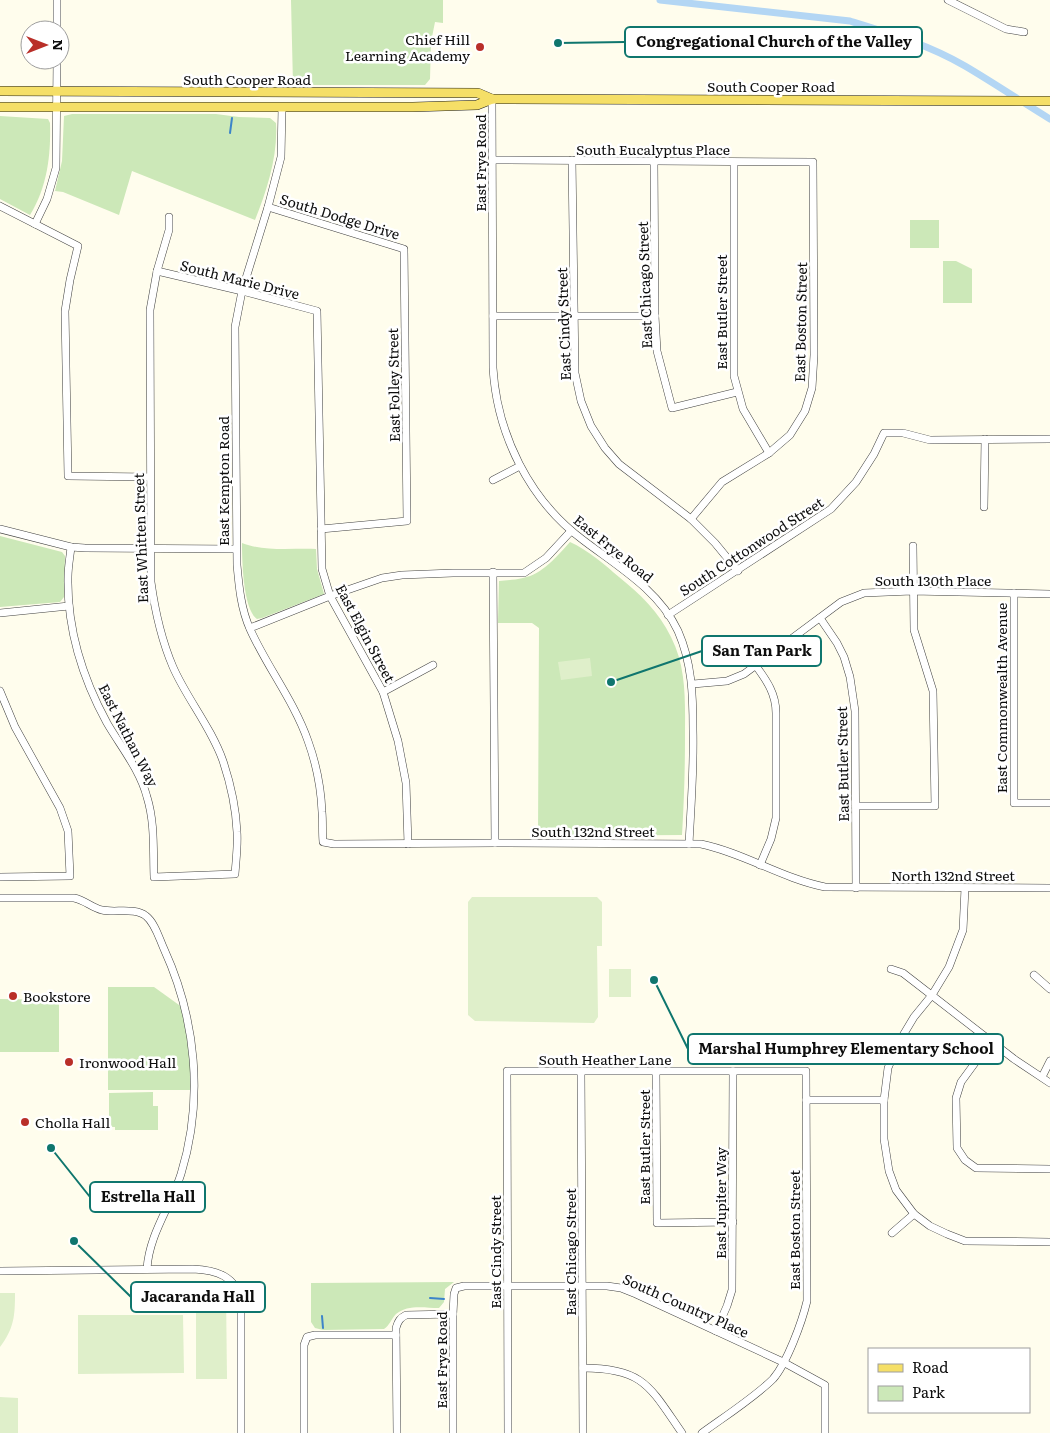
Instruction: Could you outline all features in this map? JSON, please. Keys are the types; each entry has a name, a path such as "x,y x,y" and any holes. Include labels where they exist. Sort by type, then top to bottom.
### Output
{"main road":[{"name":"South Cooper Road","path":"0,91 478,93 492,99"},
{"path":"282,93 282,108"},
{"path":"438,93 438,106"},
{"name":"South Cooper Road","path":"0,107 282,108 438,106 477,105 492,99 1050,101"}],"street":[{"path":"57,0 57,20"},
{"path":"948,0 1006,29 1024,32"},
{"path":"35,224 47,199 56,168 57,70"},
{"name":"East Frye Road","path":"492,99 494,384 497,404 520,466 541,498 571,531 643,586 668,615 677,629 693,684 694,761 690,844"},
{"name":"East Kempton Road","path":"282,108 281,157 268,207 242,290 235,327 236,549 239,593 250,628 297,715 314,758 323,813 323,842"},
{"name":"South Eucalyptus Place","path":"492,160 813,162"},
{"name":"East Cindy Street","path":"572,160 575,373 581,401 591,426 604,448 619,464 691,519 715,543 738,571"},
{"name":"East Chicago Street","path":"654,160 657,351 672,408 737,392"},
{"name":"East Butler Street","path":"734,162 734,376 737,392 748,420 769,453"},
{"name":"East Boston Street","path":"691,519 722,482 769,453 790,435 805,411 812,388 814,355 813,162"},
{"path":"0,207 78,246 65,311 68,476 150,477"},
{"name":"South Dodge Drive","path":"268,207 404,249"},
{"name":"East Whitten Street","path":"154,877 235,874 237,831 223,761 212,737 173,668 164,645 156,614 152,582 150,550 150,310 157,271 168,230 168,217"},
{"name":"East Folley Street","path":"321,529 406,521 404,249"},
{"name":"South Marie Drive","path":"157,271 242,290 317,311"},
{"name":"East Elgin Street","path":"317,311 322,569 330,596 383,692 398,741 406,783 408,844"},
{"path":"493,316 655,316"},
{"name":"South Cottonwood Street","path":"668,615 831,509 856,482 874,454 884,433 903,433 930,440 985,439"},
{"path":"984,507 985,439 1050,439"},
{"path":"493,480 520,466"},
{"path":"0,528 71,547 150,550 236,549"},
{"path":"250,628 330,596 382,578 402,574 524,573 546,558 571,531"},
{"path":"856,806 935,806 933,690 914,630 912,591 913,546"},
{"name":"East Nathan Way","path":"71,547 68,576 69,606 77,651 92,694 132,763 147,796 153,831 154,877"},
{"path":"493,572 495,843"},
{"name":"South 130th Place","path":"693,684 727,681 744,674 841,602 859,595 875,592 912,591 1050,594"},
{"name":"East Commonwealth Avenue","path":"1014,593 1014,804 1050,803"},
{"path":"0,613 69,606"},
{"name":"East Butler Street","path":"820,618 844,657 856,711 856,888"},
{"path":"383,692 433,666"},
{"path":"756,666 772,691 776,703 776,818 771,839 760,865"},
{"path":"0,691 15,728 60,808 68,831 70,876 0,876"},
{"name":"South 132nd Street","path":"323,842 334,844 701,844 725,850 813,884 824,887 856,888"},
{"name":"North 132nd Street","path":"856,888 1050,888"},
{"path":"966,888 963,930 949,967 932,995 914,1017 899,1042 888,1068 884,1100 884,1139 889,1171 896,1190 914,1214 930,1226 965,1241 1050,1242"},
{"path":"0,898 74,898 100,910 140,912 147,916 152,923 172,968 186,1010 194,1067 190,1131 181,1174 151,1242 147,1269"},
{"path":"891,969 903,972 1014,1059 1050,1083"},
{"path":"1034,975 1050,989"},
{"path":"991,1041 961,1082 956,1098 957,1148 965,1160 976,1168 1050,1169"},
{"path":"1042,1077 1050,1061"},
{"name":"East Chicago Street","path":"581,1071 583,1433"},
{"name":"East Butler Street","path":"656,1071 657,1223 733,1222"},
{"name":"East Boston Street","path":"702,1433 774,1377 784,1362 804,1316 807,1301 806,1071 733,1071"},
{"name":"South Heather Lane","path":"507,1072 733,1071"},
{"name":"East Jupiter Way","path":"716,1331 732,1290 733,1071"},
{"name":"East Cindy Street","path":"507,1072 508,1433"},
{"path":"806,1100 884,1100"},
{"path":"892,1233 914,1214"},
{"path":"0,1271 211,1270 223,1275 234,1283 240,1294 241,1302 241,1433"},
{"name":"South Country Place","path":"456,1288 464,1286 607,1286 621,1288 784,1362"},
{"name":"East Frye Road","path":"453,1433 453,1314 456,1288"},
{"path":"397,1433 397,1322 406,1315 453,1314"},
{"path":"304,1433 304,1345 307,1337 315,1335 396,1335"},
{"path":"784,1362 825,1385 825,1433"},
{"path":"583,1368 603,1368 620,1371 636,1378 652,1391 682,1433"}],"green space":[{"path":"291,0 443,0 443,23 435,22 431,42 430,79 425,85 293,85"},
{"path":"72,114 216,114 270,118 276,123 275,148 264,197 255,220 132,171 119,215 63,192 55,191 62,161 64,116"},
{"path":"0,116 48,119 50,123 47,171 36,204 30,215 0,199"},
{"path":"910,220 939,220 939,248 910,248"},
{"path":"943,261 956,261 972,269 972,303 943,303"},
{"path":"0,536 62,552 65,556 64,597 60,602 0,607"},
{"path":"570,542 596,558 642,597 661,619 676,649 680,661 685,699 685,774 682,835 538,836 539,628 532,623 498,623 499,581 520,579 537,573 549,564"},
{"path":"242,543 269,549 316,549 317,569 324,594 257,619 252,614 246,595"},
{"path":"590,658 592,676 561,680 558,662"},
{"path":"472,897 597,897 602,902 602,946 597,946 598,1017 594,1023 475,1021 468,1015 468,902"},
{"path":"609,969 631,969 631,997 609,997"},
{"path":"108,987 154,987 186,1010 193,1090 108,1090"},
{"path":"0,999 59,1000 59,1052 0,1052"},
{"path":"153,1092 153,1106 158,1106 158,1130 115,1130 115,1127 109,1127 109,1093"},
{"path":"454,1282 445,1289 444,1302 439,1308 417,1307 406,1309 396,1314 384,1329 323,1330 315,1328 311,1322 311,1283"},
{"path":"226,1292 227,1379 196,1379 196,1293"},
{"path":"0,1293 15,1293 15,1308 13,1322 0,1347"},
{"path":"78,1315 183,1315 184,1373 78,1374"},
{"path":"0,1397 18,1398 18,1433 0,1433"}],"waterway":[{"path":"660,0 850,21 909,40 937,52 976,72 1050,119"},
{"path":"218,75 218,85"},
{"path":"230,133 232,118"},
{"path":"430,1298 444,1299"},
{"path":"322,1316 323,1328"}],"place":[{"name":"Congregational Church of the Valley","path":"558,43"},
{"name":"Chief Hill Learning Academy","path":"480,47"},
{"name":"San Tan Park","path":"611,682"},
{"name":"Marshal Humphrey Elementary School","path":"654,980"},
{"name":"Bookstore","path":"13,996"},
{"name":"Ironwood Hall","path":"69,1062"},
{"name":"Cholla Hall","path":"25,1122"},
{"name":"Estrella Hall","path":"51,1148"},
{"name":"Jacaranda Hall","path":"74,1241"}]}
